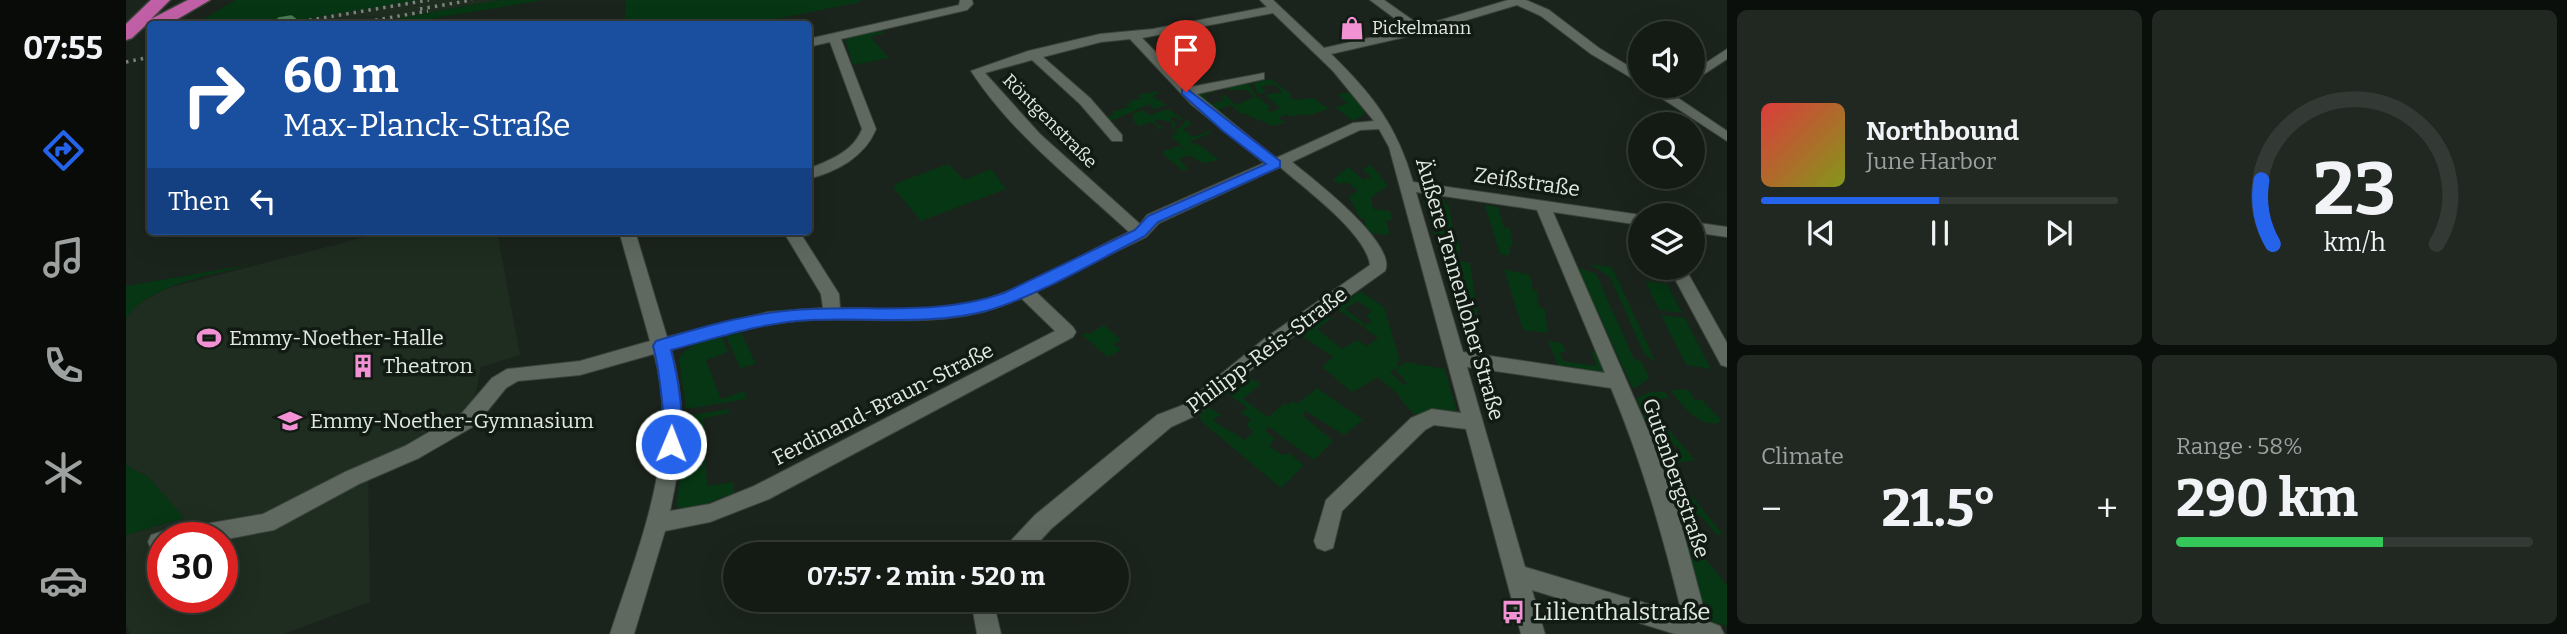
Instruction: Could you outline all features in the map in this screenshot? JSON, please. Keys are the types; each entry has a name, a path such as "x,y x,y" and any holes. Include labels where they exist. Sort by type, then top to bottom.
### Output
{"highway":[{"path":"126,14 141,0"},
{"path":"126,34 161,0"},
{"path":"162,21 201,0"},
{"path":"126,44 147,30"}],"street":[{"path":"812,42 963,8 967,4 966,0"},
{"path":"1376,0 1419,30"},
{"path":"1323,52 1419,30 1518,0 1545,13 1595,51 1628,72"},
{"name":"Röntgenstraße","path":"1140,233 1035,137 977,74 980,68 1131,33 1153,33 1270,4"},
{"name":"Äußere Tennenloher Straße","path":"1270,4 1323,52 1367,98 1396,147 1533,634"},
{"path":"1131,33 1186,92 1227,128 1278,163"},
{"path":"812,173 853,152 864,141 869,129 834,37"},
{"path":"1705,69 1727,53"},
{"path":"1032,54 1085,101 1117,138"},
{"path":"1186,92 1259,76"},
{"path":"1669,98 1727,137"},
{"path":"238,528 266,523 352,478 412,452 469,419 508,376 580,368 753,321 832,314 954,312 996,302 1140,233 1153,219 1358,126 1385,125"},
{"name":"Philipp-Reis-Straße","path":"1024,542 1043,522 1164,421 1190,410 1270,344 1379,267 1377,252 1356,229 1278,163"},
{"name":"Zeißstraße","path":"1408,186 1628,218"},
{"name":"Gutenbergstraße","path":"1543,206 1618,382 1666,508 1705,632"},
{"path":"1705,229 1727,232"},
{"path":"622,634 657,522 669,468 673,421 667,367 628,235"},
{"path":"793,235 830,294 832,314"},
{"path":"1683,280 1727,360"},
{"name":"Ferdinand-Braun-Straße","path":"657,522 681,522 699,517 761,492 1068,332 1023,290"},
{"name":"Gutenbergstraße","path":"1456,358 1618,382"},
{"path":"1325,541 1333,507 1418,424 1432,417 1473,422"},
{"path":"1516,575 1705,632"},
{"path":"984,612 989,634"}],"shaded area":[{"path":"419,0 499,0 384,21 294,21"},
{"name":"Emmy-Noether-Gymnasium","path":"373,235 498,235 520,355 481,367 472,409 368,468 370,602 283,634 130,634 126,624 126,535 147,529 147,613 238,613 238,522 170,522 183,518 148,477 126,465 126,318 134,306 165,289"}],"green space":[{"path":"236,0 419,0 294,21 200,21"},
{"path":"499,0 544,0 418,21 384,21"},
{"path":"626,0 861,2 766,21 625,21"},
{"path":"880,29 884,33 870,37 889,58 853,65 845,39"},
{"path":"1271,79 1292,95 1289,96 1294,100 1313,98 1329,109 1306,116 1303,114 1291,117 1286,114 1278,118 1285,123 1271,126 1242,114 1231,105 1219,109 1226,116 1220,118 1197,98 1197,92 1212,90 1215,92 1203,95 1212,104 1225,100 1220,96 1225,95 1236,105 1255,97 1247,90 1229,90 1222,86 1248,82 1256,96 1271,107 1267,110 1270,112 1280,108 1265,95 1283,92 1273,84 1261,87 1266,92 1259,94 1253,83"},
{"path":"1157,91 1159,93 1152,96 1166,105 1153,109 1150,104 1111,121 1105,117 1129,107 1126,104 1132,102 1130,100 1141,99 1138,95"},
{"path":"1352,92 1365,110 1363,115 1353,121 1335,107 1348,104 1338,94"},
{"path":"1168,109 1182,118 1179,122 1178,117 1171,117 1172,121 1177,123 1172,129 1172,122 1153,119 1162,128 1156,130 1158,127 1152,122 1139,126 1133,120 1133,113 1143,110 1149,115"},
{"path":"1187,119 1192,124 1183,129 1193,137 1209,131 1211,133 1189,142 1201,146 1219,160 1203,163 1188,155 1179,159 1188,169 1183,171 1164,155 1164,151 1179,146 1186,150 1171,136 1178,133 1174,130 1181,127"},
{"path":"948,164 964,180 991,169 1006,189 921,221 893,187 897,183"},
{"path":"1368,165 1371,165 1388,186 1371,197 1373,209 1390,211 1392,220 1386,220 1390,235 1367,233 1365,219 1360,218 1349,196 1358,191 1348,183 1339,184 1333,180 1348,167 1364,180 1371,177 1363,169 1369,167"},
{"path":"1428,197 1475,204 1445,200 1445,204 1449,205 1455,239 1459,241 1460,255 1440,252 1424,202"},
{"path":"1485,206 1498,207 1504,227 1510,228 1513,246 1510,246 1510,256 1500,254"},
{"path":"1441,258 1470,263 1478,318 1457,315"},
{"path":"253,264 166,289 136,306 126,318 126,286"},
{"path":"1590,264 1612,267 1656,363 1644,353 1610,277"},
{"path":"1577,267 1596,274 1634,359 1642,362 1649,378 1636,388 1632,387"},
{"path":"1504,269 1530,275 1533,290 1537,291 1539,307 1545,309 1548,333 1523,330"},
{"path":"1645,281 1667,284 1682,313 1659,310"},
{"path":"1360,291 1384,307 1400,361 1396,363 1399,366 1390,372 1404,385 1407,383 1395,370 1406,362 1445,369 1457,413 1417,416 1398,394 1378,377 1352,392 1322,367 1333,357 1298,333 1324,315 1331,319 1317,329 1342,349 1357,340 1367,346 1378,338 1363,327 1372,321 1366,316 1372,311 1357,301 1345,309 1365,324 1362,326 1335,308"},
{"path":"1661,315 1685,318 1711,369 1686,365"},
{"path":"1104,325 1121,340 1114,344 1121,350 1108,357 1082,335"},
{"path":"741,333 756,364 740,368 726,336"},
{"path":"722,337 728,352 706,360 721,399 744,391 747,399 686,409 679,359 692,347"},
{"path":"1548,341 1562,343 1566,352 1560,352 1563,361 1597,366 1591,351 1599,352 1609,374 1560,370"},
{"path":"1244,375 1261,384 1243,399 1268,417 1285,403 1288,405 1293,401 1297,404 1317,388 1363,420 1344,435 1306,411 1302,415 1333,441 1314,460 1269,427 1265,431 1275,439 1269,446 1283,455 1289,453 1304,465 1281,488 1201,421 1200,415 1208,407 1223,416 1213,420 1244,440 1254,432 1246,425 1251,420 1238,411 1243,412 1247,408 1226,392"},
{"path":"1670,391 1690,391 1695,400 1702,400 1721,420 1719,423 1704,422 1697,418"},
{"path":"1650,392 1665,392 1669,398 1644,401 1695,460 1672,464 1680,449 1647,429 1637,398"},
{"path":"729,409 729,413 704,418 707,486 734,482 734,493 693,509 679,508 676,503 686,450 686,416"},
{"path":"1660,460 1723,534 1717,535 1700,515 1679,517"},
{"path":"126,465 148,477 184,518 170,522 147,522 147,529 126,535"},
{"path":"1685,540 1692,542 1727,585 1727,626 1708,621"}],"waterway":[{"path":"279,19 291,17 295,20"}],"railway":[{"path":"305,21 429,0"},
{"path":"420,9 472,0"},
{"path":"370,21 428,11"},
{"path":"126,62 147,58"}],"place":[{"name":"Pickelmann","path":"1352,28"},
{"name":"Emmy-Noether-Halle","path":"209,338"},
{"name":"Theatron","path":"363,366"},
{"name":"Emmy-Noether-Gymnasium","path":"290,421"},
{"name":"Lilienthalstraße","path":"1513,612"}],"route":[{"path":"671,444 673,421 667,367 661,346 721,328 768,318 811,314 941,314 985,306 1140,233 1153,219 1275,164 1227,128 1186,92"}]}
